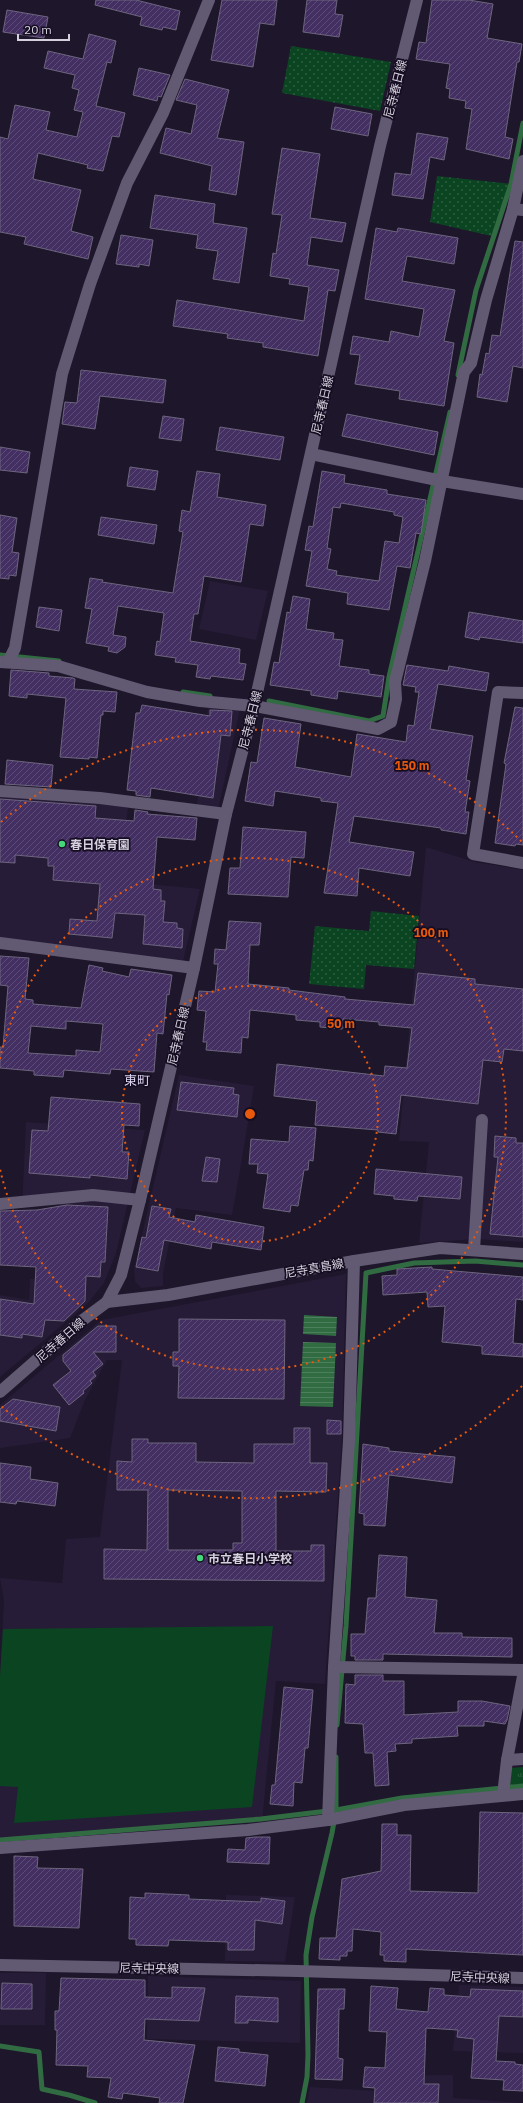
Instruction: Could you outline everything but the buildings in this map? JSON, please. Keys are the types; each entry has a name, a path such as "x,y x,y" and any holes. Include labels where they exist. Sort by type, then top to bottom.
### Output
{"street":[{"path":"4,662 15,648 62,374 90,284 127,183 163,113 208,0"},
{"name":"尼寺春日線","path":"0,1392 80,1322 107,1302 121,1275 194,968 226,814 254,706 380,146 417,0"},
{"path":"4,662 58,666 162,695 200,701 254,706 378,729 390,722 396,699 396,682 425,561 464,372 471,363 486,300 518,209 523,161"},
{"path":"311,454 442,481 523,494"},
{"path":"523,693 498,692 472,854 523,863"},
{"path":"0,790 100,798 226,814"},
{"path":"0,943 194,968"},
{"path":"474,1250 482,1120"},
{"path":"0,1204 92,1195 140,1200"},
{"name":"尼寺真島線","path":"107,1302 168,1295 354,1261 440,1248 523,1254"},
{"path":"328,1820 334,1667 348,1441 354,1261"},
{"path":"334,1667 523,1670"},
{"path":"503,1795 507,1760 523,1676"},
{"path":"507,1760 523,1759"},
{"path":"0,1848 248,1830 328,1820 404,1805 523,1794"},
{"name":"尼寺中央線","path":"0,1964 523,1978"}],"shaded area":[{"path":"210,581 268,591 256,640 199,629"},
{"path":"208,707 240,709 218,810 197,805"},
{"name":"春日保育園","path":"0,793 98,801 128,808 120,881 200,889 183,961 0,940"},
{"path":"426,847 475,862 523,870 523,1242 475,1239 419,1243 429,1142 399,1141"},
{"path":"179,1075 254,1086 239,1176 232,1215 176,1208 163,1274 163,1286 141,1288 135,1281 134,1269"},
{"path":"26,1122 145,1130 116,1253 104,1283 87,1304 0,1377 0,1295 29,1300 30,1279 56,1279 60,1201 22,1207"},
{"name":"市立春日小学校","path":"346,1274 342,1439 325,1684 276,1681 262,1822 0,1842 0,1676 4,1601 0,1578 62,1583 66,1539 100,1537 122,1360 107,1360 85,1400 70,1438 0,1448 0,1405 101,1320"},
{"path":"304,1315 337,1317 336,1336 303,1334"},
{"path":"303,1342 336,1343 333,1407 300,1406"},
{"path":"226,1895 295,1897 285,1962 225,1961"},
{"path":"0,1973 46,1973 45,2025 0,2025"},
{"path":"148,1976 301,1981 300,2043 147,2039"},
{"path":"459,1985 523,1987 523,2053 453,2051"},
{"path":"453,2075 453,2098 523,2103 307,2103 310,2087 378,2091 379,2076"}],"green space":[{"path":"291,46 391,62 380,111 282,93"},
{"path":"437,176 513,184 496,237 430,222"},
{"path":"371,911 419,916 414,969 366,965 364,989 309,984 315,926 369,931"},
{"path":"273,1626 252,1807 14,1823 18,1787 0,1786 0,1676 3,1629"},
{"path":"523,1767 523,1789 508,1790 510,1768"}],"waterway":[{"path":"458,375 476,290 511,184 523,123"},
{"path":"269,701 369,721 383,716 389,677 450,412"},
{"path":"0,655 59,661"},
{"path":"183,692 210,696"},
{"path":"337,1725 346,1626 366,1273 414,1263 475,1261 523,1265"},
{"path":"302,2103 307,2077 308,2055 306,1955 312,1917 336,1810 336,1757"},
{"path":"0,1840 261,1819 336,1810 402,1798 523,1786"},
{"path":"0,2046 39,2052 42,2089 95,2103"}],"place":[{"name":"春日保育園","path":"62,844"},
{"name":"市立春日小学校","path":"200,1558"}],"district":[{"name":"東町","path":"137,1080"}]}
